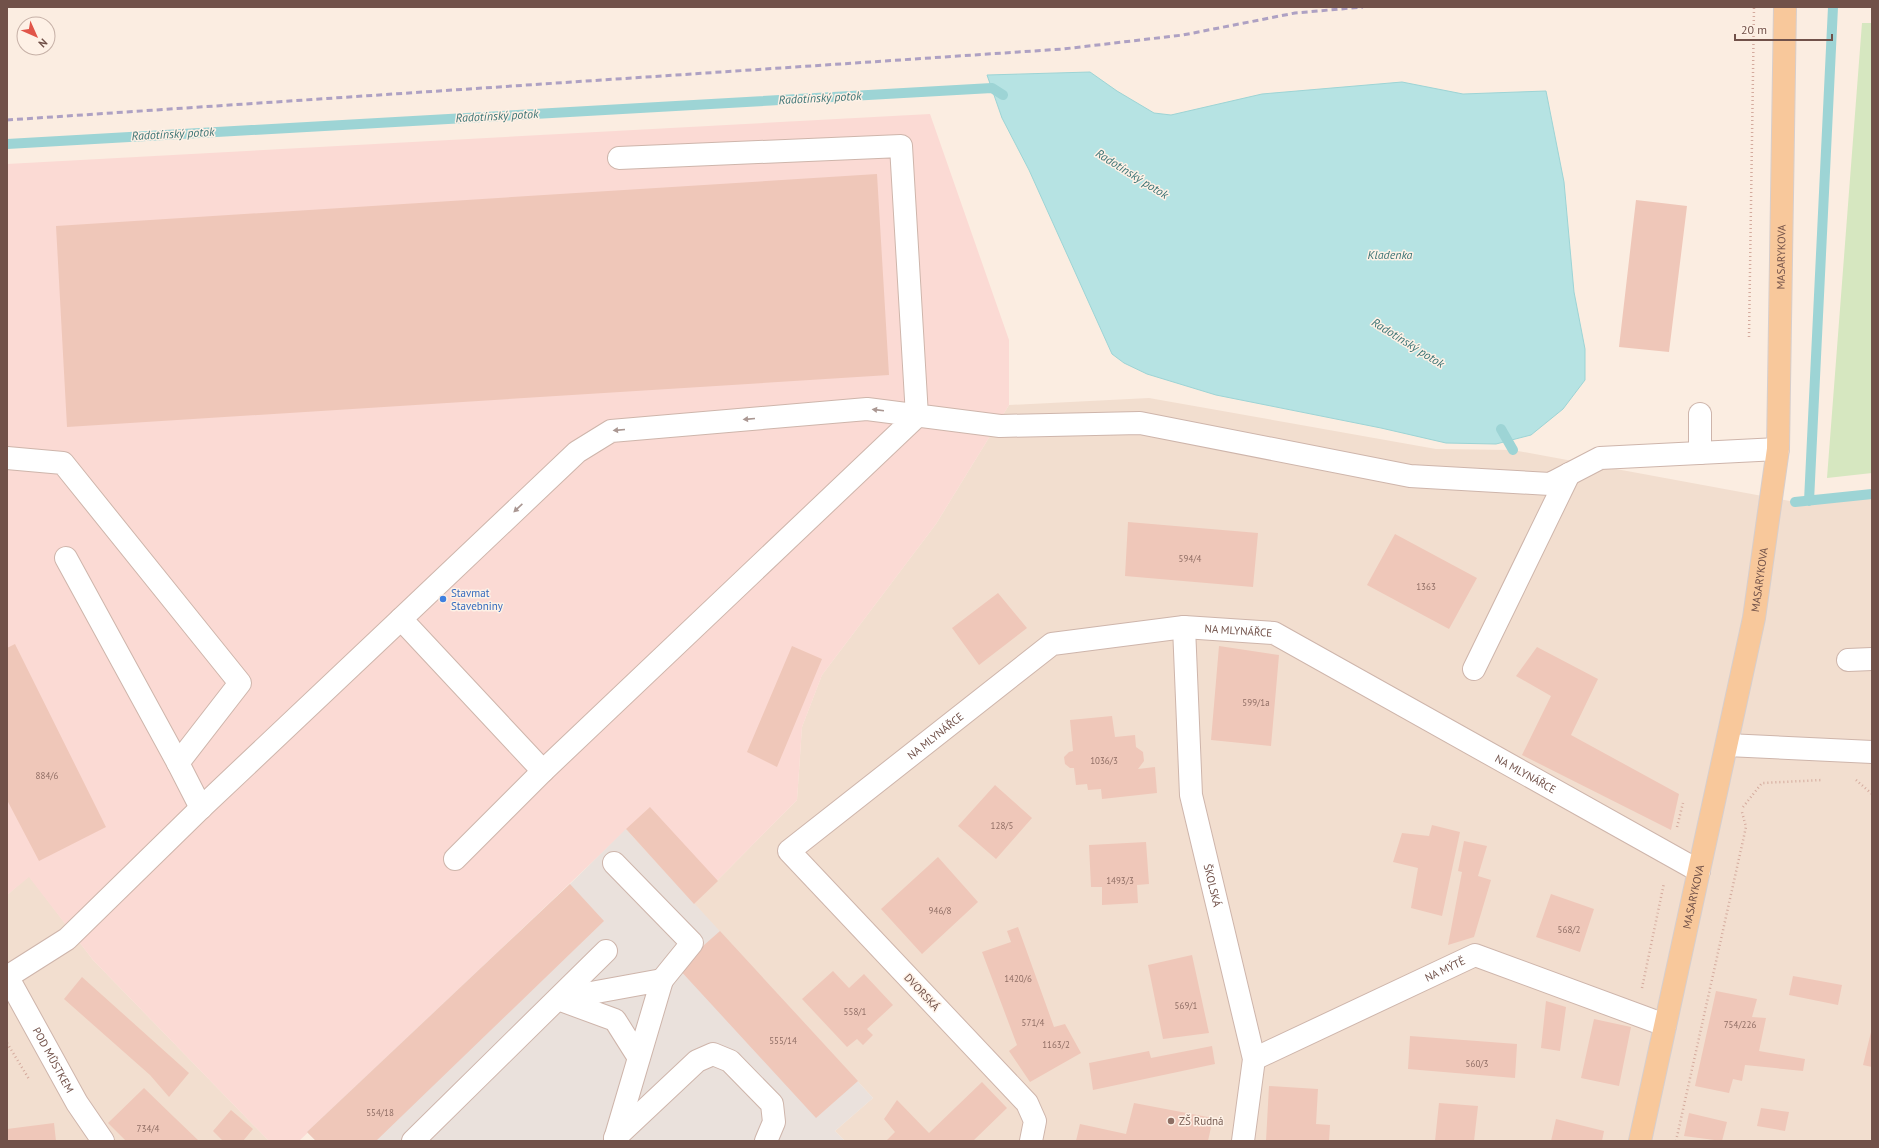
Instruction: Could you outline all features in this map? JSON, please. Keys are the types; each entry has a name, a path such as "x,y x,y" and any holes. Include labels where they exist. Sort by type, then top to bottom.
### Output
{"main road":[{"name":"MASARYKOVA","path":"1640,1141 1754,618 1778,449 1785,7"}],"street":[{"path":"455,859 543,771 917,416 901,146 619,158"},
{"path":"7,976 67,939 200,808 578,452 611,431 867,409 1000,426 1140,423 1410,476 1550,484 1600,458 1778,449"},
{"path":"1700,414 1700,453"},
{"path":"7,458 63,463 240,683 178,763"},
{"path":"1474,669 1569,474"},
{"path":"66,558 178,763 200,808"},
{"path":"401,619 543,771"},
{"name":"NA MLYNÁŘCE","path":"789,851 1052,644 1184,626 1274,634 1699,871"},
{"name":"ŠKOLSKÁ","path":"1184,626 1190,795 1254,1059 1243,1141"},
{"path":"1848,660 1872,659"},
{"path":"1726,745 1872,752"},
{"name":"DVORSKÁ","path":"789,851 1027,1103 1035,1121 1031,1141"},
{"path":"614,863 692,943 662,980 614,1140"},
{"path":"413,1141 606,951"},
{"name":"NA MÝTĚ","path":"1254,1059 1475,955 1666,1025"},
{"name":"POD MŮSTKEM","path":"7,976 77,1103 103,1141"},
{"path":"558,999 662,980"},
{"path":"558,999 615,1020 639,1058"},
{"path":"614,1140 697,1061 713,1054 730,1060 772,1104 774,1122 766,1141"}],"path":[{"path":"1749,341 1754,7"},
{"path":"1854,778 1872,794"},
{"path":"1676,1141 1746,827 1741,810 1762,783 1823,780"},
{"path":"1637,1014 1670,854 1683,800"}],"shaded area":[{"name":"Stavmat Stavebniny","path":"930,114 1009,340 1009,405 936,524 822,675 802,727 797,800 694,904 627,829 299,1141 269,1141 93,960 29,877 7,895 7,164"},
{"path":"1149,398 1436,449 1513,450 1795,502 1872,494 1872,1141 845,1141 835,1131 873,1098 694,904 797,800 802,727 822,675 936,524 1009,405"},
{"path":"626,829 873,1098 835,1131 845,1141 316,1141 307,1132 570,884"},
{"path":"29,876 93,960 269,1141 7,1141 7,895"}],"green space":[{"path":"1862,23 1872,23 1872,473 1827,478"}],"water":[{"name":"Kladenka","path":"1090,72 1117,91 1154,113 1171,115 1262,94 1402,82 1463,94 1546,91 1564,182 1574,292 1585,349 1585,380 1563,409 1531,435 1496,444 1446,443 1381,428 1216,395 1147,374 1124,363 1112,354 1029,170 1002,118 987,75"}],"building":[{"path":"877,174 889,375 67,427 56,226"},
{"path":"1636,200 1687,206 1669,352 1619,347"},
{"path":"1128,522 1258,533 1253,587 1125,576"},
{"path":"1395,534 1477,578 1449,629 1367,585"},
{"path":"998,593 1027,628 979,665 952,628"},
{"path":"15,644 106,827 39,861 7,800 7,648"},
{"path":"792,646 822,659 777,767 747,752"},
{"path":"1219,646 1279,655 1271,746 1211,740"},
{"path":"1537,647 1598,679 1571,735 1679,794 1671,830 1522,755 1551,696 1516,676"},
{"path":"1112,716 1115,737 1135,735 1136,747 1143,752 1144,761 1138,769 1155,767 1157,793 1102,799 1101,789 1088,790 1087,784 1076,785 1074,768 1070,768 1065,764 1064,757 1069,752 1073,751 1070,720"},
{"path":"995,785 1032,818 996,859 958,826"},
{"path":"650,807 718,881 694,904 626,829"},
{"path":"1432,825 1460,832 1442,916 1411,908 1418,868 1393,862 1402,833 1429,836"},
{"path":"1464,841 1487,846 1478,876 1491,880 1474,937 1448,945 1462,872 1458,871"},
{"path":"1146,842 1149,884 1137,885 1138,903 1102,905 1102,887 1091,887 1089,845"},
{"path":"938,857 978,902 922,954 881,909"},
{"path":"570,884 604,921 376,1141 316,1141 307,1132"},
{"path":"1551,894 1594,909 1580,952 1536,937"},
{"path":"1018,927 1054,1027 1065,1024 1081,1053 1030,1082 1009,1051 1017,1045 982,952 1011,942 1007,931"},
{"path":"720,931 858,1081 816,1118 678,968"},
{"path":"1192,955 1209,1033 1163,1039 1148,965"},
{"path":"833,971 849,988 864,974 893,1005 867,1029 873,1035 863,1045 857,1039 847,1047 802,999"},
{"path":"1793,976 1842,985 1838,1005 1789,995"},
{"path":"82,977 189,1073 169,1097 150,1075 64,999"},
{"path":"1716,991 1757,999 1752,1017 1766,1018 1759,1051 1805,1059 1803,1071 1745,1065 1742,1081 1733,1079 1729,1093 1695,1086"},
{"path":"1546,1001 1566,1007 1560,1051 1541,1048"},
{"path":"1594,1019 1631,1027 1619,1086 1581,1078"},
{"path":"1872,1028 1872,1067 1863,1065"},
{"path":"1410,1036 1517,1044 1515,1078 1408,1069"},
{"path":"1212,1046 1215,1064 1093,1090 1089,1063 1149,1051 1151,1058"},
{"path":"982,1082 1007,1108 973,1141 886,1141 895,1132 884,1119 897,1100 929,1133"},
{"path":"1269,1086 1318,1089 1316,1124 1330,1125 1329,1141 1266,1141"},
{"path":"144,1088 199,1141 126,1141 108,1123"},
{"name":"ZŠ Rudná","path":"1134,1103 1213,1118 1208,1141 1076,1141 1080,1124 1126,1134"},
{"path":"1439,1103 1478,1106 1474,1141 1435,1141"},
{"path":"1761,1108 1789,1112 1785,1131 1757,1126"},
{"path":"231,1110 253,1129 243,1141 223,1141 213,1131"},
{"path":"1689,1113 1727,1122 1722,1141 1684,1136"},
{"path":"1556,1119 1604,1131 1602,1141 1551,1141"},
{"path":"54,1123 56,1141 7,1141 7,1129"}],"waterway":[{"path":"1809,501 1833,7"},
{"name":"Radotínský potok","path":"7,144 992,88 1003,95"},
{"name":"Radotínský potok","path":"1501,429 1513,450"},
{"name":"Radotínský potok","path":"1795,502 1872,494"}],"railway":[{"path":"7,120 1063,49 1183,35 1295,13 1363,7"}],"place":[{"name":"Stavmat Stavebniny","path":"443,599"},
{"name":"ZŠ Rudná","path":"1171,1121"}]}
